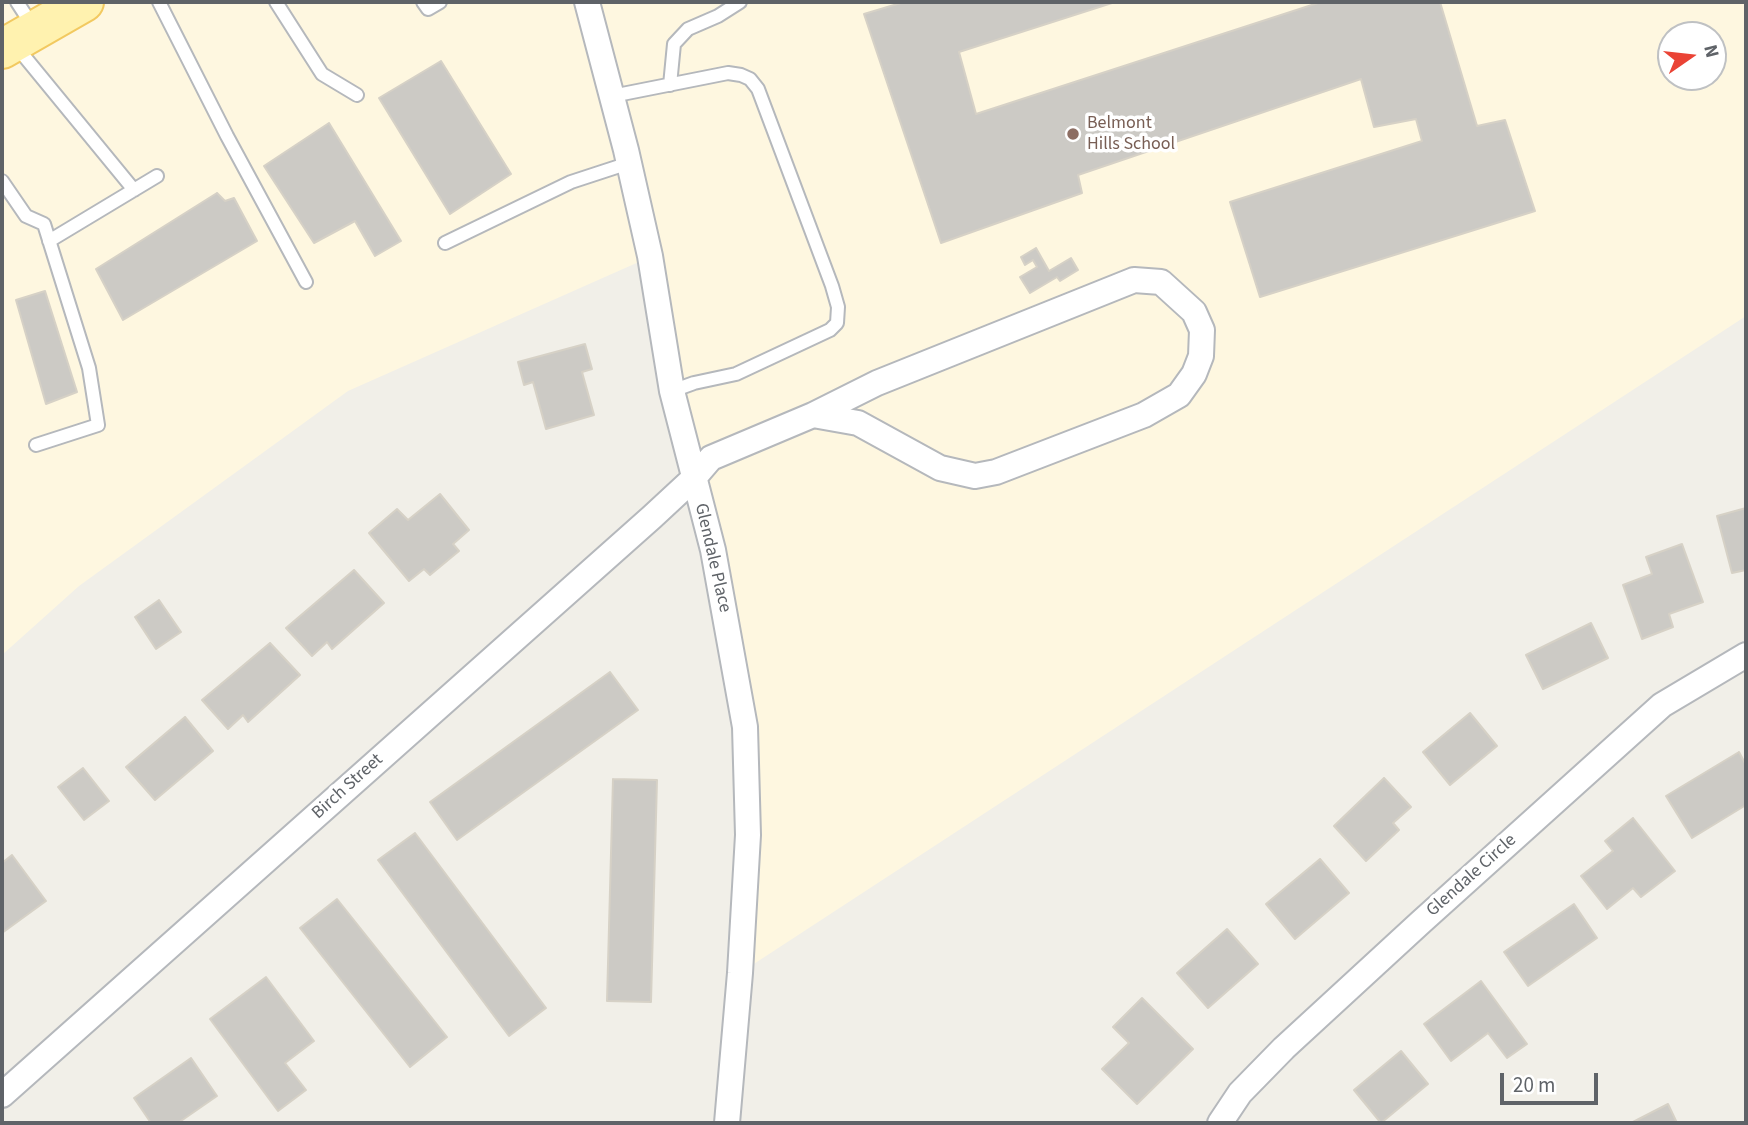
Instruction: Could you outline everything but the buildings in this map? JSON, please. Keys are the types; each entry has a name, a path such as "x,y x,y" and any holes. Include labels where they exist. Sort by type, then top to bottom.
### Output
{"main road":[{"path":"17,31 84,2"}],"street":[{"name":"Glendale Place","path":"587,2 650,256 672,391 713,550 746,727 748,835 727,1123"},
{"name":"Birch Street","path":"2,1095 693,479 711,458 813,415 877,383 1134,280 1160,282 1194,312 1202,330 1201,356 1194,374 1179,394 1144,415 996,472 975,476 940,468 858,423 813,415"},
{"name":"Glendale Circle","path":"1220,1123 1240,1093 1284,1048 1662,705 1746,655"}],"lane":[{"path":"159,2 306,282"},
{"path":"276,2 322,74 357,95"},
{"path":"423,2 428,9 440,2"},
{"path":"670,85 674,44 688,29 718,16 740,2"},
{"path":"17,31 134,190"},
{"path":"612,96 727,74 750,79 758,89 832,286 839,315 837,323 830,330 736,374 672,391"},
{"path":"445,243 571,182 629,163"},
{"path":"49,241 158,176"},
{"path":"2,181 26,216 44,224 89,368 98,425 36,445"}],"shaded area":[{"path":"2,2 1746,2 1746,316 740,973 745,727 650,257 348,391 79,586 2,655"}],"place":[{"name":"Belmont Hills School","path":"1073,134"}]}
